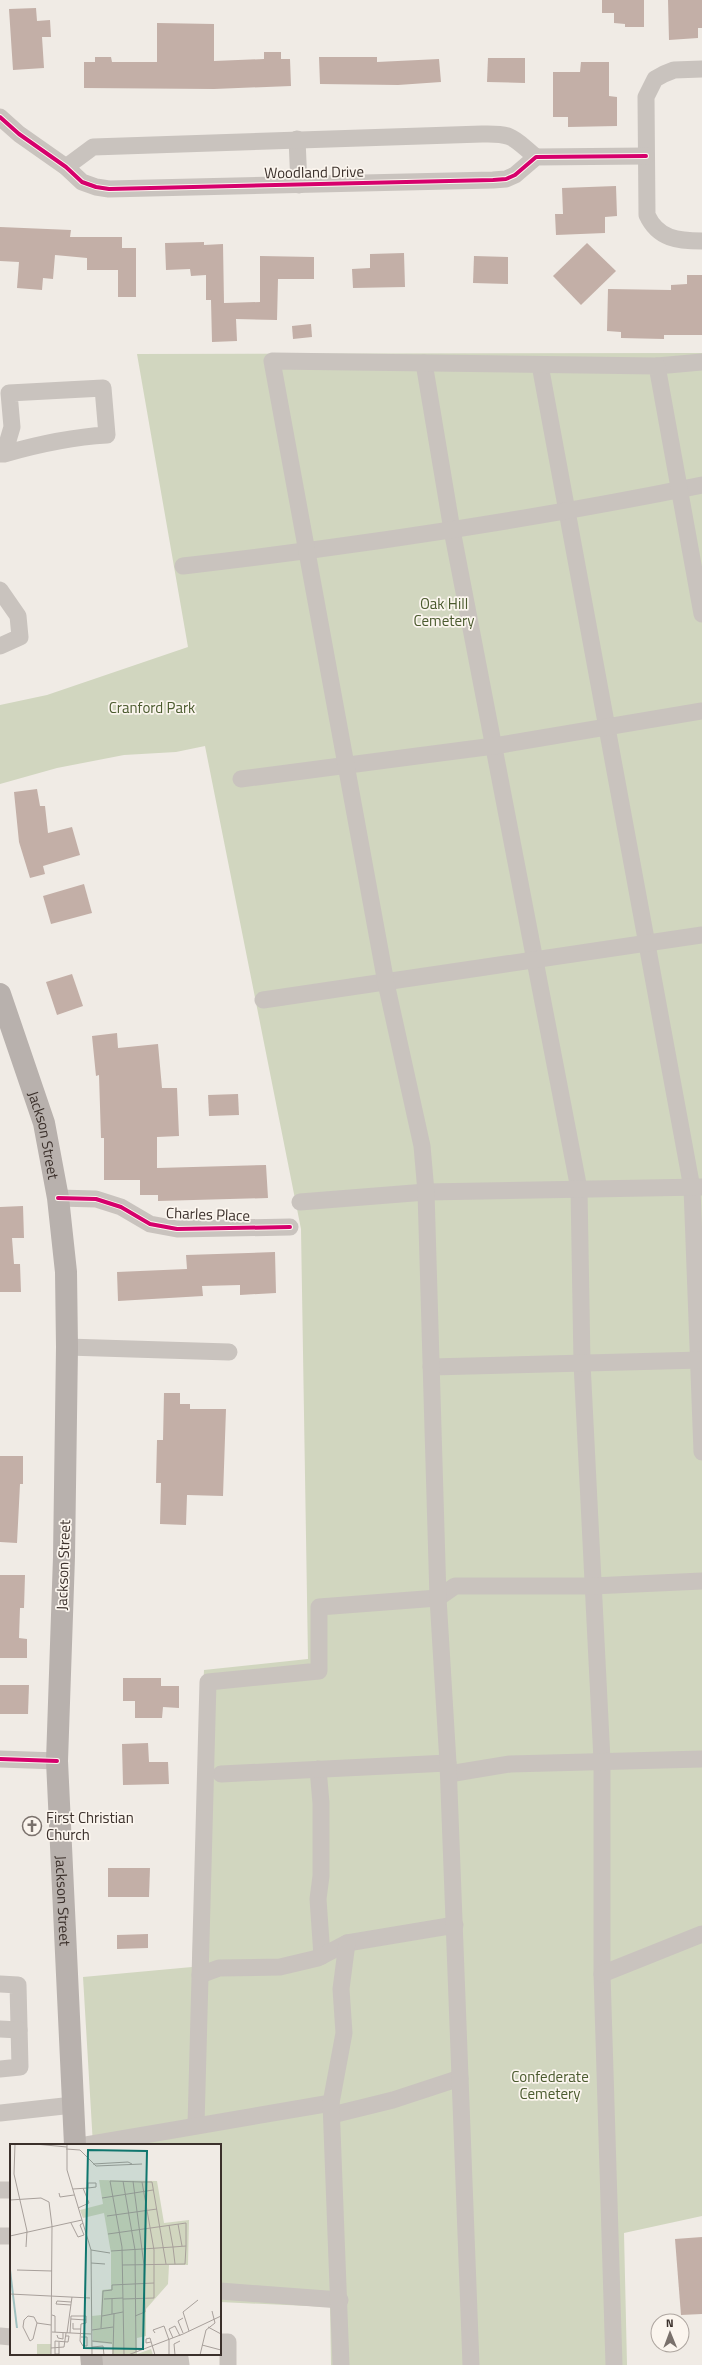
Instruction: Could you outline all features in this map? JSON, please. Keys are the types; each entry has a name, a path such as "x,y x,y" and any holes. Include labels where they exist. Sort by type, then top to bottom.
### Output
{"main road":[{"name":"Jackson Street","path":"0,994 44,1123 58,1198 66,1272 68,1347 64,1549 57,1761 75,2144"}],"street":[{"path":"702,69 674,70 655,79 646,97 647,215 651,224 664,235 673,239 702,241"},
{"name":"Woodland Drive","path":"0,118 19,134 66,167 82,182 96,188 109,189 506,179 515,175 536,158"},
{"path":"66,167 93,147 297,139 495,134 508,135 517,139 536,158 646,156"},
{"path":"297,139 299,184"},
{"path":"471,2365 449,1768 438,1598 426,1192 422,1146 386,983 272,361 657,366 702,362"},
{"path":"424,363 452,530 579,1189 582,1363 592,1586 602,1760 602,1974 614,2365"},
{"path":"540,365 648,945 697,1188 702,1452"},
{"path":"657,366 678,490 702,614"},
{"path":"103,388 107,435 72,437 44,442 2,454 12,427 9,393 103,388"},
{"path":"183,566 307,552 452,530 702,485"},
{"path":"0,590 18,616 20,637 0,646"},
{"path":"241,780 347,764 494,746 702,711"},
{"path":"263,1000 648,945 702,935"},
{"path":"300,1202 426,1192 697,1188"},
{"name":"Charles Place","path":"58,1198 96,1200 121,1207 150,1224 177,1229 290,1227"},
{"path":"68,1347 229,1352"},
{"path":"431,1367 700,1360"},
{"path":"196,2125 208,1682 319,1671 319,1607 438,1598 455,1586 592,1586 702,1580"},
{"path":"0,1759 57,1761"},
{"path":"221,1774 318,1769 449,1768 602,1760 702,1759"},
{"path":"318,1769 321,1803 321,1876 318,1899 322,1956"},
{"path":"200,1974 219,1968 280,1967 322,1956 347,1943 455,1925"},
{"path":"602,1974 702,1934"},
{"path":"341,2365 340,2300 332,2109 344,2033 341,1989 347,1943"},
{"path":"0,1984 18,1985 20,2067 0,2069"},
{"path":"0,2029 19,2030"},
{"path":"92,2144 196,2125 332,2109 393,2100 460,2078"},
{"path":"0,2113 73,2105"},
{"path":"0,2181 0,2190"},
{"path":"221,2291 340,2300"},
{"path":"0,2336 10,2337"},
{"path":"221,2342 228,2342 228,2365"},
{"path":"91,2361 180,2359"}],"green space":[{"name":"Oak Hill Cemetery","path":"702,353 702,2216 624,2233 627,2365 331,2365 330,2307 221,2302 221,2144 93,2144 83,1977 192,1967 204,1670 308,1659 301,1229 205,746 176,752 124,755 57,768 0,784 0,705 47,695 188,647 137,354"}],"building":[{"path":"602,0 644,0 644,27 625,27 625,24 614,23 614,13 602,13"},
{"path":"668,0 702,0 702,28 698,28 698,38 669,40"},
{"path":"36,8 37,21 50,20 51,37 42,37 44,68 13,70 9,9"},
{"path":"157,23 214,24 214,61 264,59 264,52 281,52 281,59 290,59 291,86 214,89 84,88 84,62 95,62 95,57 111,57 112,62 157,62"},
{"path":"319,57 377,57 377,62 439,59 441,82 398,85 320,84"},
{"path":"488,58 525,58 525,83 487,82"},
{"path":"581,62 609,62 609,96 617,97 617,126 568,127 568,117 553,117 553,72 580,72"},
{"path":"616,186 617,216 605,217 605,233 556,235 555,214 563,214 562,188"},
{"path":"0,227 71,230 70,237 122,237 122,248 136,248 136,297 118,297 118,270 87,270 87,258 55,255 53,279 43,278 42,290 17,288 19,262 0,261"},
{"path":"204,242 204,245 223,244 224,303 260,302 260,256 314,257 314,279 278,279 277,320 236,319 237,341 212,342 211,300 206,300 206,275 191,276 190,269 166,270 165,243"},
{"path":"587,243 616,271 581,305 553,276"},
{"path":"404,253 405,287 353,288 352,269 370,268 370,254"},
{"path":"474,256 508,257 508,284 473,283"},
{"path":"687,275 702,275 702,335 664,335 664,339 621,338 621,332 607,331 608,289 671,290 671,285 687,284"},
{"path":"311,324 312,337 293,339 292,326"},
{"path":"37,789 40,806 45,806 48,833 72,827 80,855 43,866 45,874 30,878 19,842 14,792"},
{"path":"84,884 92,913 51,924 43,896"},
{"path":"72,974 83,1006 57,1015 46,982"},
{"path":"117,1033 118,1048 158,1044 162,1088 177,1088 179,1136 157,1137 157,1168 266,1165 268,1198 158,1201 158,1195 140,1195 140,1180 104,1180 104,1138 101,1138 99,1075 96,1076 92,1036"},
{"path":"238,1094 239,1115 209,1116 208,1095"},
{"path":"23,1206 24,1238 12,1238 14,1264 20,1264 21,1292 0,1292 0,1207"},
{"path":"275,1252 276,1293 240,1295 240,1285 202,1286 203,1296 118,1301 117,1272 187,1269 186,1255"},
{"path":"164,1393 180,1393 180,1404 190,1404 190,1409 226,1409 223,1496 187,1495 186,1525 160,1524 161,1483 156,1483 157,1440 163,1440"},
{"path":"0,1456 23,1456 23,1484 20,1484 17,1543 0,1542"},
{"path":"0,1575 25,1575 24,1608 20,1608 19,1638 27,1639 27,1658 0,1658"},
{"path":"123,1678 161,1678 161,1686 179,1686 179,1708 163,1707 162,1718 135,1718 135,1701 123,1701"},
{"path":"0,1685 29,1685 28,1714 0,1714"},
{"path":"148,1743 149,1762 168,1762 169,1784 123,1785 122,1744"},
{"path":"108,1868 150,1868 149,1897 108,1897"},
{"path":"148,1934 148,1948 117,1949 117,1935"},
{"path":"702,2237 702,2314 681,2313 675,2239"}],"cycle path":[{"path":"0,117 19,134 66,167 82,182 96,187 109,189 493,180 506,179 515,175 536,157 646,156"},
{"path":"58,1198 96,1199 121,1207 150,1224 177,1229 290,1227"},
{"path":"0,1759 57,1761"}],"place":[{"name":"First Christian Church","path":"32,1826"}],"park label":[{"name":"Cranford Park","path":"152,707"},
{"name":"Confederate Cemetery","path":"550,2084"}]}
